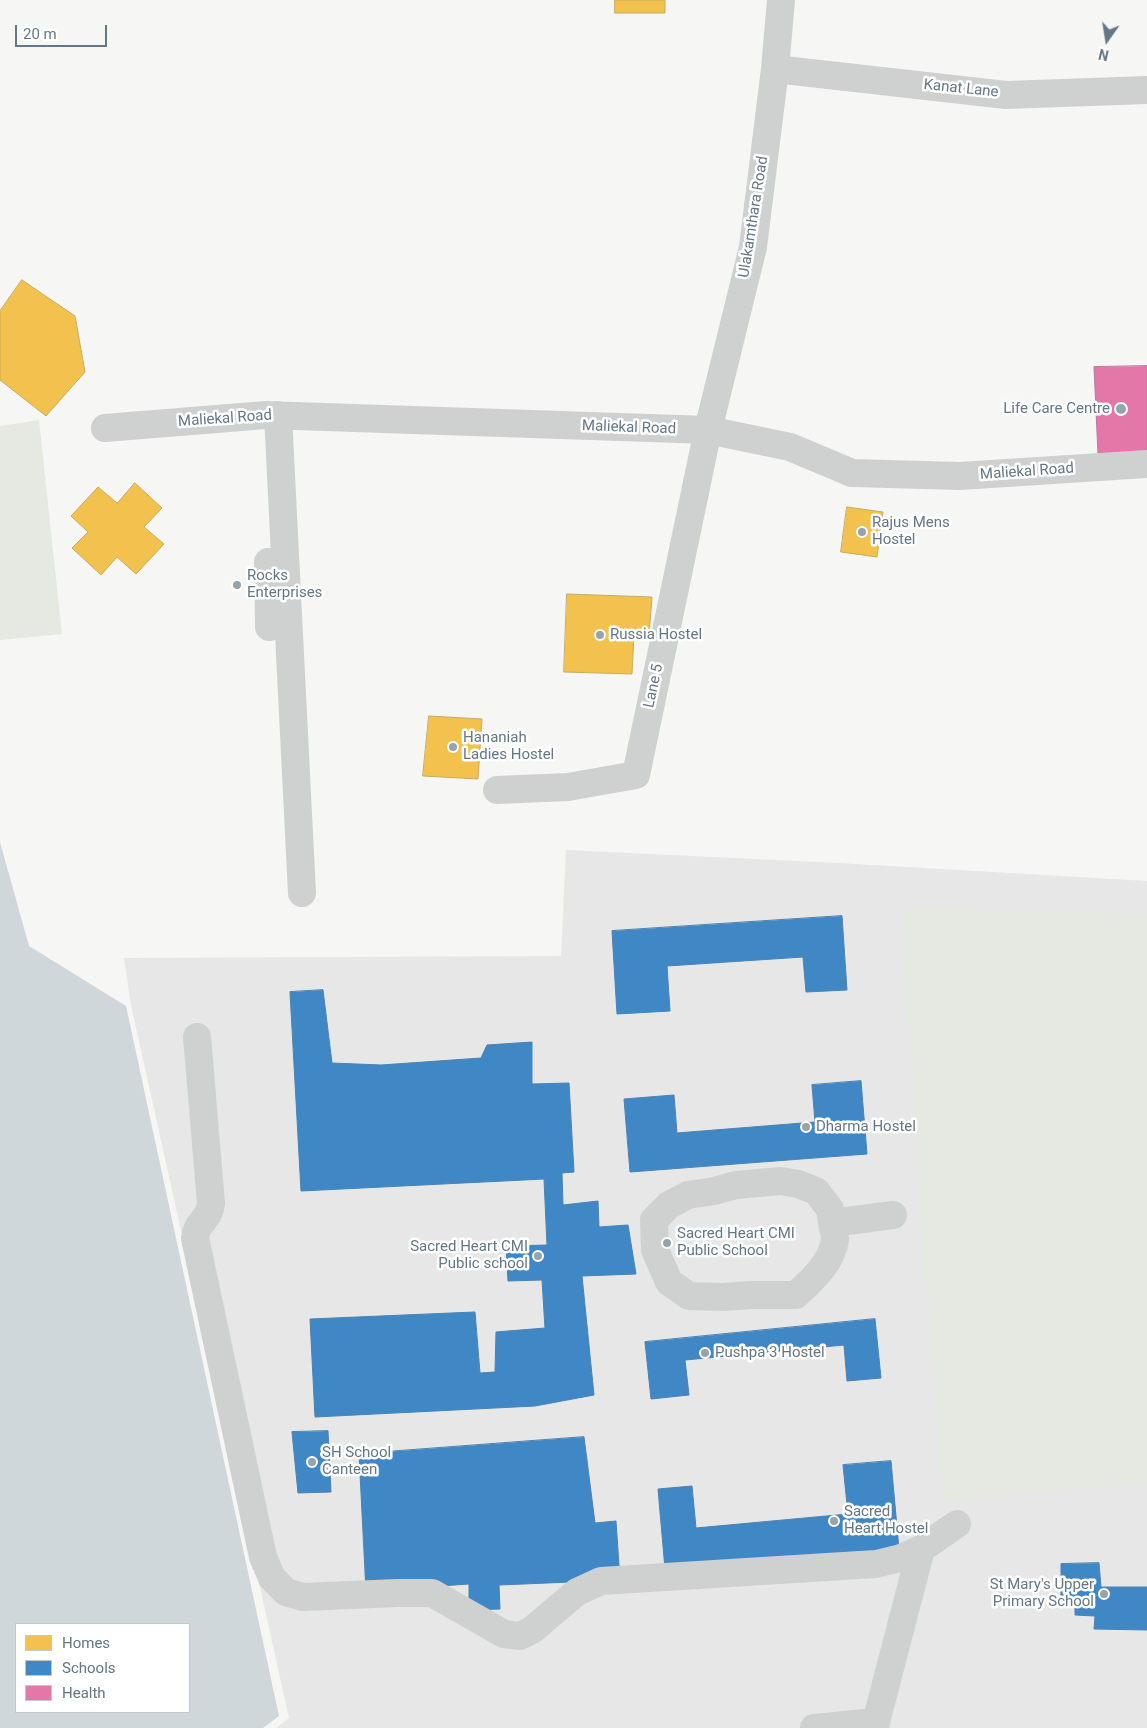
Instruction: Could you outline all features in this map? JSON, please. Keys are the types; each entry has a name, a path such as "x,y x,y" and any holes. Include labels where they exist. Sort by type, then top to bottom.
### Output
{"street":[{"name":"Ulakamthara Road","path":"708,430 753,247 775,69 781,0"},
{"name":"Kanat Lane","path":"775,69 1006,94 1147,90"},
{"name":"Maliekal Road","path":"105,428 272,415 708,430 790,447 852,473 960,476 1147,464"},
{"path":"269,627 272,415"},
{"path":"272,415 302,893"},
{"name":"Lane 5","path":"496,790 568,787 636,775 708,430"},
{"path":"198,1037 211,1203 210,1214 196,1228 195,1238 263,1557 272,1578 286,1592 304,1596 432,1593 504,1634 520,1636 532,1630 577,1592 601,1581 876,1564 901,1558 921,1549 957,1524"},
{"path":"781,1181 798,1184 816,1191 830,1209 832,1223 835,1238 832,1250 820,1273 796,1295 689,1296 669,1282 655,1250 654,1220 669,1205 688,1195 736,1185 781,1181"},
{"path":"832,1223 893,1215"},
{"path":"814,1728 876,1725 921,1549"}],"shaded area":[{"path":"39,420 62,634 0,640 0,426"},
{"path":"0,842 29,946 126,1006 279,1716 263,1728 0,1728"},
{"name":"Sacred Heart CMI Public School","path":"566,850 838,863 1147,881 1147,1728 276,1728 289,1718 131,1005 124,958 561,956"},
{"path":"903,907 1147,914 1147,1482 943,1501 928,1285 924,1285 917,1146 919,1145 901,941 905,941"}],"building: Homes":[{"path":"615,0 665,0 665,13 615,13"},
{"path":"22,280 75,316 85,372 46,416 0,380 0,311"},
{"path":"135,483 162,508 144,527 164,544 136,574 117,557 101,575 72,548 88,532 71,516 98,487 117,503"},
{"name":"Rajus Mens Hostel","path":"847,507 883,512 877,557 841,552"},
{"name":"Russia Hostel","path":"567,594 652,597 649,635 634,634 632,674 564,672"},
{"name":"Hananiah Ladies Hostel","path":"429,716 482,719 478,779 423,776"}],"building: Schools":[{"path":"842,916 847,990 806,992 803,957 667,966 670,1011 617,1014 612,931"},
{"name":"Sacred Heart CMI Public School","path":"323,990 332,1063 381,1065 481,1058 487,1045 532,1042 532,1084 569,1083 574,1172 562,1173 563,1205 598,1201 599,1227 628,1225 636,1274 582,1276 594,1395 535,1406 315,1417 310,1319 475,1312 480,1373 495,1372 496,1332 545,1328 542,1280 508,1281 506,1246 547,1245 544,1179 301,1191 290,992"},
{"name":"Dharma Hostel","path":"861,1081 867,1154 630,1172 624,1099 674,1095 677,1133 815,1122 812,1085"},
{"name":"Pushpa 3 Hostel","path":"875,1319 881,1378 847,1381 844,1345 685,1360 689,1395 651,1399 645,1342"},
{"name":"SH School Canteen","path":"328,1431 331,1492 298,1493 292,1432"},
{"path":"584,1437 595,1523 616,1521 620,1580 499,1585 500,1609 469,1610 469,1584 366,1591 359,1454"},
{"name":"Sacred Heart Hostel","path":"891,1461 899,1549 665,1569 658,1489 692,1486 696,1528 848,1514 843,1465"},
{"name":"St Mary's Upper Primary School","path":"1099,1563 1101,1587 1147,1587 1147,1630 1094,1629 1095,1616 1075,1615 1075,1602 1061,1601 1061,1564"}],"building: Health":[{"name":"Life Care Centre","path":"1147,366 1147,452 1098,454 1094,367"}],"place":[{"name":"Life Care Centre","path":"1121,409"},
{"name":"Rajus Mens Hostel","path":"862,532"},
{"name":"Rocks Enterprises","path":"237,585"},
{"name":"Russia Hostel","path":"600,635"},
{"name":"Hananiah Ladies Hostel","path":"453,747"},
{"name":"Dharma Hostel","path":"806,1127"},
{"name":"Sacred Heart CMI Public School","path":"667,1243"},
{"name":"Sacred Heart CMI Public school","path":"538,1256"},
{"name":"Pushpa 3 Hostel","path":"705,1353"},
{"name":"SH School Canteen","path":"312,1462"},
{"name":"Sacred Heart Hostel","path":"834,1521"},
{"name":"St Mary's Upper Primary School","path":"1104,1594"}]}
